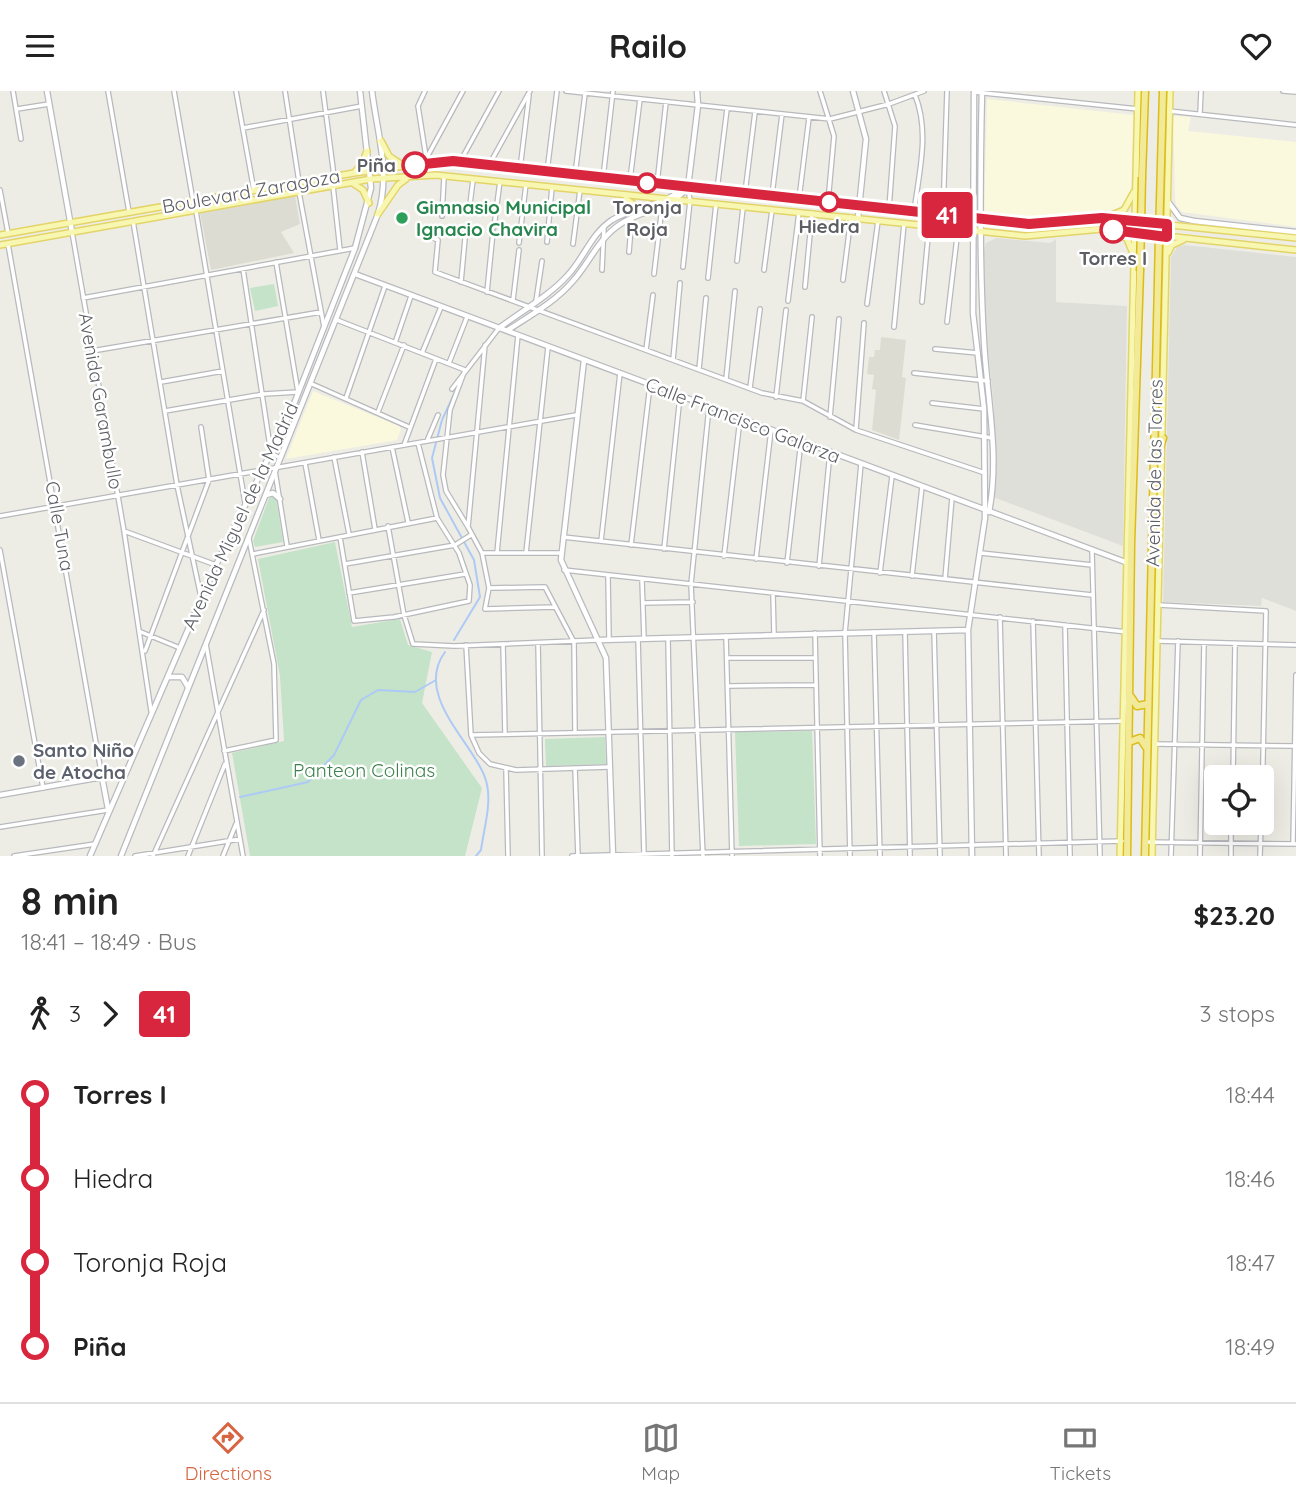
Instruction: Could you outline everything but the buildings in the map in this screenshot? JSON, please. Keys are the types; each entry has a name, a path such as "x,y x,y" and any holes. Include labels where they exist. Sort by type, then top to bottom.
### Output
{"highway":[{"name":"Avenida de las Torres","path":"1127,856 1124,841 1130,695 1129,563 1144,91"},
{"name":"Avenida de las Torres","path":"1145,856 1149,842 1148,703 1154,640 1163,91"},
{"path":"1155,464 1163,438"},
{"path":"1130,695 1137,706 1148,703"},
{"path":"1129,743 1140,739 1147,748"}],"main road":[{"name":"Avenida de las Torres","path":"1129,563 1127,543 1138,91"},
{"name":"Avenida de las Torres","path":"1152,856 1149,842 1155,744 1154,640 1159,605 1170,91"},
{"path":"381,141 389,156 404,166"},
{"path":"354,173 362,164 367,151"},
{"name":"Boulevard Zaragoza","path":"0,235 427,161 489,165 1029,224 1102,218 1267,232 1296,238"},
{"name":"Boulevard Zaragoza","path":"0,245 371,179 444,175 1035,237 1091,229 1115,230 1296,250"},
{"path":"378,214 398,185 411,176"},
{"path":"347,184 360,187 370,201"},
{"path":"1102,218 1124,210 1136,186"},
{"path":"621,194 645,212"},
{"path":"626,199 626,212"},
{"path":"1115,230 1130,242 1134,263"},
{"path":"1166,263 1172,245 1194,239"},
{"name":"Avenida de las Torres","path":"1120,856 1124,841 1123,720 1129,632"}],"street":[{"path":"13,91 21,139"},
{"name":"Avenida Garambullo","path":"47,91 145,653 151,711"},
{"path":"108,91 129,212"},
{"path":"174,91 193,201"},
{"path":"236,91 254,191"},
{"path":"285,91 299,183"},
{"path":"323,91 334,176"},
{"name":"Avenida Miguel de la Madrid","path":"90,856 216,565 298,392 355,248 370,201 371,179 360,91"},
{"name":"Avenida Miguel de la Madrid","path":"121,856 381,206 385,179 372,91"},
{"path":"425,91 418,108 427,161"},
{"path":"427,161 463,91"},
{"path":"460,162 499,91"},
{"path":"547,172 557,91"},
{"path":"566,91 830,119 889,104 924,91"},
{"path":"683,267 690,201 686,186 698,105 697,91"},
{"path":"820,91 834,141 828,202"},
{"path":"843,280 855,218 860,206 866,139 853,91"},
{"path":"884,91 895,127 889,209"},
{"path":"943,215 947,91"},
{"path":"972,856 968,630 985,518 984,409 973,313 974,91 1138,109"},
{"path":"1200,91 1200,114"},
{"path":"1283,91 1296,92"},
{"path":"489,165 530,92"},
{"path":"520,169 530,92"},
{"path":"982,92 980,231 984,346 992,424 990,511 985,518"},
{"path":"575,175 585,94"},
{"path":"603,178 613,94"},
{"path":"914,212 924,135 923,113 915,95"},
{"path":"630,181 640,99"},
{"path":"657,184 666,102"},
{"path":"17,109 50,103"},
{"path":"243,128 362,106"},
{"path":"717,190 727,109"},
{"path":"1169,111 1296,125"},
{"path":"745,193 755,112"},
{"path":"772,196 782,114"},
{"path":"799,199 810,117"},
{"path":"442,216 444,175"},
{"path":"469,212 473,178"},
{"path":"487,292 500,181"},
{"path":"519,243 526,184"},
{"path":"333,186 340,250"},
{"path":"452,389 499,328 570,273 604,226 626,212 669,198 686,186"},
{"path":"508,331 539,310 574,280 604,237 632,217 677,199 686,186"},
{"path":"547,242 552,187"},
{"path":"0,190 8,234"},
{"path":"573,244 580,190"},
{"path":"299,192 324,328"},
{"path":"370,201 376,198 381,206"},
{"path":"1167,199 1180,218 1267,232 1296,232"},
{"path":"708,278 716,204"},
{"path":"654,274 662,205"},
{"path":"737,261 743,207"},
{"path":"196,210 245,502"},
{"path":"764,271 772,210"},
{"path":"789,301 799,212"},
{"path":"805,287 812,213"},
{"path":"629,252 632,217"},
{"path":"133,221 177,485 201,599"},
{"path":"867,304 877,221"},
{"path":"894,327 904,223"},
{"path":"602,270 604,226"},
{"path":"922,302 929,226"},
{"path":"461,282 466,228"},
{"path":"947,322 958,229"},
{"path":"420,233 438,240 435,272 750,388 776,397 803,401 856,430 985,473"},
{"name":"Calle Tuna","path":"8,244 108,810"},
{"path":"83,297 355,248"},
{"path":"513,301 519,250"},
{"path":"536,301 542,261"},
{"path":"166,411 264,394 298,392 276,262"},
{"path":"243,269 271,453 281,458"},
{"name":"Calle Francisco Galarza","path":"355,274 1129,563"},
{"path":"673,360 680,283"},
{"path":"346,398 385,286"},
{"path":"726,379 734,291"},
{"path":"646,350 653,295"},
{"path":"396,341 411,296"},
{"path":"699,369 706,298"},
{"path":"422,353 441,307"},
{"path":"750,388 760,309"},
{"path":"776,397 786,310"},
{"path":"92,351 321,312"},
{"path":"449,363 467,317"},
{"path":"803,401 813,317"},
{"path":"830,417 839,319"},
{"path":"337,320 465,370"},
{"path":"856,430 864,323"},
{"path":"497,553 518,335"},
{"path":"378,412 404,345"},
{"path":"468,527 479,432 485,345"},
{"path":"525,554 548,347"},
{"path":"935,349 978,353"},
{"path":"404,445 436,359"},
{"path":"584,361 561,553 563,570 600,640 608,671 613,855"},
{"path":"465,370 451,406 443,438 444,486 482,553 489,588 484,607 555,607"},
{"path":"160,382 223,371"},
{"path":"601,541 620,373"},
{"path":"914,373 988,381"},
{"path":"312,384 409,427"},
{"path":"631,545 650,385"},
{"path":"664,549 680,396"},
{"path":"932,403 984,409"},
{"path":"703,854 696,637 691,584 709,407"},
{"path":"428,441 438,415"},
{"path":"0,516 576,415"},
{"path":"724,555 740,418"},
{"path":"984,424 992,424"},
{"path":"915,425 992,438"},
{"path":"145,653 209,479 201,427"},
{"path":"756,559 771,430"},
{"path":"787,563 801,441"},
{"path":"340,537 353,618 359,622 469,601 471,592 457,544 445,534 437,518 418,443"},
{"path":"392,447 408,522"},
{"path":"362,452 375,529"},
{"path":"818,566 830,452"},
{"path":"334,457 349,535"},
{"path":"304,463 319,540"},
{"path":"850,856 845,633 861,464"},
{"path":"275,469 287,546"},
{"path":"880,573 892,476"},
{"path":"912,576 922,487"},
{"path":"265,495 273,493 280,499"},
{"path":"945,579 952,498"},
{"path":"253,554 437,518"},
{"path":"388,526 411,642 466,645 968,630"},
{"path":"124,531 216,565"},
{"path":"344,564 457,544 471,535"},
{"path":"224,751 276,740 276,673 248,537"},
{"path":"563,537 1092,595"},
{"path":"0,550 43,788"},
{"path":"1092,551 1100,856"},
{"path":"981,552 1092,565"},
{"path":"482,553 561,553"},
{"path":"563,570 1129,632"},
{"path":"349,593 466,574"},
{"path":"608,576 609,640"},
{"path":"642,580 640,730 644,855"},
{"path":"489,588 545,587 574,642 575,733"},
{"path":"773,594 774,634"},
{"path":"643,603 693,602"},
{"path":"1159,605 1266,611 1263,765"},
{"path":"154,855 264,610"},
{"path":"1000,617 1006,856"},
{"path":"1033,621 1039,856"},
{"path":"1065,625 1070,856"},
{"path":"934,631 940,856"},
{"path":"141,632 180,647"},
{"path":"874,632 880,856"},
{"path":"905,632 910,856"},
{"path":"815,633 820,856"},
{"path":"726,636 732,854"},
{"path":"667,639 672,855"},
{"path":"1154,640 1296,646"},
{"path":"1171,856 1178,641"},
{"path":"1200,856 1204,642"},
{"path":"538,643 542,856"},
{"path":"206,644 243,856"},
{"path":"503,644 505,734"},
{"path":"1233,765 1236,644"},
{"path":"466,645 471,735 486,761 506,769 611,767"},
{"path":"727,658 815,658"},
{"path":"1149,842 1294,844 1296,675"},
{"path":"167,677 182,677 188,688"},
{"path":"728,686 816,685"},
{"path":"471,735 1123,720"},
{"path":"1155,744 1295,746"},
{"path":"188,856 226,762"},
{"path":"575,768 578,856"},
{"path":"506,769 508,856"},
{"path":"0,795 102,777"},
{"path":"0,827 108,810"},
{"path":"222,856 237,823"},
{"path":"1231,835 1231,856"},
{"path":"1260,856 1261,835"},
{"path":"135,856 240,839"},
{"path":"572,856 732,854 1124,841"},
{"path":"14,856 95,844"}],"shaded area":[{"path":"987,99 1134,115 1131,194 1125,203 1114,211 1083,212 1056,218 1028,219 984,215"},
{"path":"1173,117 1191,117 1188,131 1296,142 1296,227 1182,212 1176,205 1175,197"},
{"path":"295,196 300,224 281,232 294,253 211,270 200,213"},
{"path":"996,238 1050,243 1056,239 1056,302 1127,306 1123,546 993,497 994,407 985,321 984,251 986,243"},
{"path":"1185,245 1296,257 1296,611 1262,598 1261,606 1163,602 1171,257 1177,247"},
{"path":"881,337 906,340 902,377 906,378 899,440 872,430 876,390 872,389 874,375 867,374 869,357 874,357 875,350 880,350"},
{"path":"313,391 399,426 401,429 397,440 286,459"}],"green space":[{"path":"274,284 278,306 255,311 250,288"},
{"path":"273,495 276,497 283,542 255,547 253,541 269,498"},
{"name":"Panteon Colinas","path":"335,542 352,627 400,619 408,645 432,652 422,703 482,788 465,856 250,856 232,753 284,741 280,676 258,559"},
{"path":"812,731 816,844 739,846 735,732"},
{"path":"605,737 606,764 546,766 545,739"}],"waterway":[{"path":"454,640 480,597 474,560 440,498 432,458 442,420 456,390"},
{"path":"445,652 437,668 436,684 440,700 477,761 487,784 487,813 481,850 476,856"},
{"path":"240,797 308,782 334,755 361,700 378,690 415,692 436,680"}],"bus line":[{"name":"41","path":"415,165 453,161 1029,224 1102,218 1167,224 1167,237 1113,230"}],"place":[{"name":"Piña","path":"415,165"},
{"name":"Toronja Roja","path":"647,183"},
{"name":"Hiedra","path":"829,202"},
{"name":"Gimnasio Municipal Ignacio Chavira","path":"402,218"},
{"name":"Torres I","path":"1113,230"},
{"name":"Santo Niño de Atocha","path":"19,761"}]}
